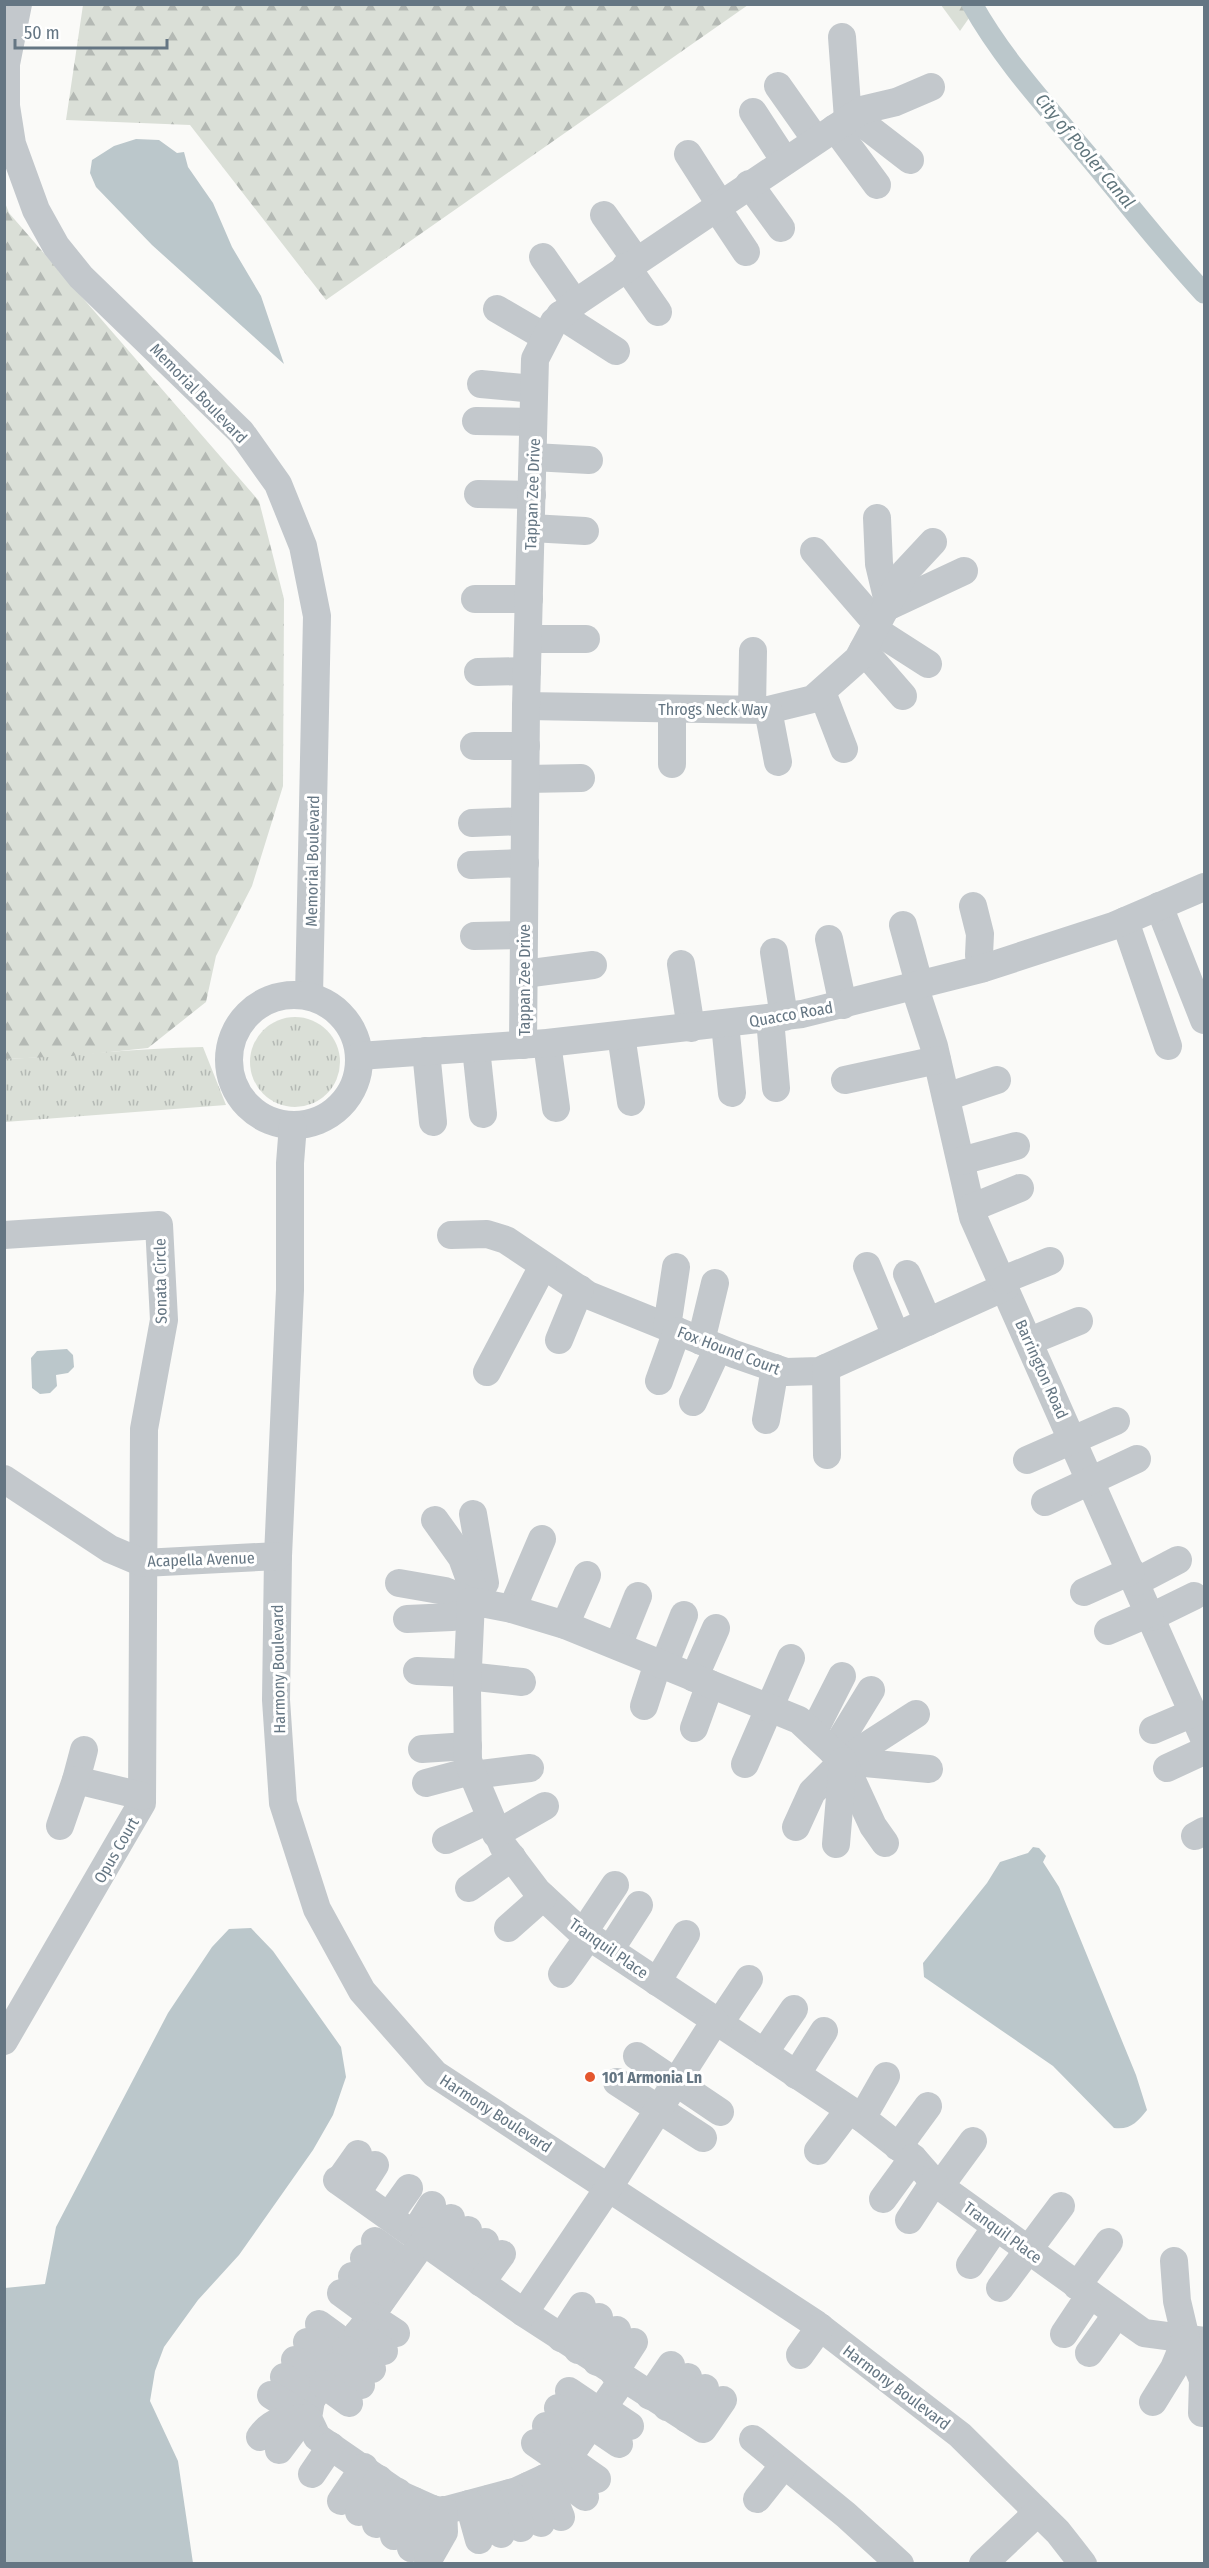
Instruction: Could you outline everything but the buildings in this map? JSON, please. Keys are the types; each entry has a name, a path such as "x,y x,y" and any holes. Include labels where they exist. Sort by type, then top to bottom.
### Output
{"street":[{"name":"Memorial Boulevard","path":"18,4 6,63 6,106 12,144 36,210 56,246 81,277 241,432 278,484 303,546 317,616 309,996"},
{"path":"842,37 843,123 877,185"},
{"path":"778,86 910,160"},
{"path":"560,318 631,263 843,123 931,87"},
{"path":"753,112 785,161"},
{"path":"687,154 746,252"},
{"path":"749,184 781,228"},
{"path":"604,214 658,312"},
{"path":"543,257 560,318"},
{"path":"497,309 560,318 616,351"},
{"name":"Tappan Zee Drive","path":"556,1108 535,1044 524,974 524,935 526,706 535,359 560,318"},
{"path":"481,384 534,389"},
{"path":"476,421 533,422"},
{"path":"532,457 589,460"},
{"path":"478,494 532,495"},
{"path":"877,518 879,564 876,628 903,696"},
{"path":"531,528 585,531"},
{"path":"876,628 905,572 933,542"},
{"path":"814,551 876,628 928,664"},
{"path":"876,628 964,571"},
{"path":"476,599 529,600"},
{"name":"Throgs Neck Way","path":"526,706 760,710 813,699 858,659 876,628"},
{"path":"528,639 586,639"},
{"path":"753,651 760,710 778,762"},
{"path":"478,672 527,671"},
{"path":"822,692 844,748"},
{"path":"672,710 672,764"},
{"path":"474,746 526,746"},
{"path":"526,779 580,778"},
{"path":"472,823 525,821"},
{"path":"471,865 525,863"},
{"name":"Quacco Road","path":"359,1056 535,1044 691,1028 777,1018 843,1005 917,988 983,969 1125,921 1204,887"},
{"path":"973,906 980,934 979,956 983,969"},
{"path":"1159,906 1204,1020"},
{"path":"1125,921 1168,1046"},
{"name":"Barrington Road","path":"903,925 971,1208 1198,1716"},
{"path":"474,936 524,935"},
{"path":"829,939 843,1005"},
{"path":"774,952 777,1018 776,1088"},
{"path":"681,964 691,1028"},
{"path":"524,974 593,965"},
{"path":"288,994 309,996 328,1004 344,1018 355,1036 359,1056 357,1077 348,1097 333,1112 314,1122 293,1125 271,1121 252,1110 238,1093 230,1073 229,1051 236,1030 248,1012 266,1000 288,994"},
{"path":"725,1024 732,1093"},
{"path":"621,1035 630,1102"},
{"path":"476,1048 483,1114"},
{"path":"426,1052 433,1122"},
{"path":"845,1080 937,1060"},
{"path":"946,1097 997,1080"},
{"name":"Harmony Boulevard","path":"293,1125 290,1163 289,1302 278,1556 276,1700 283,1803 317,1909 362,1991 435,2074 820,2328 960,2435 1038,2512 1083,2564"},
{"path":"960,1161 1016,1146"},
{"path":"971,1208 1020,1188"},
{"name":"Sonata Circle","path":"4,1235 159,1225 164,1320 144,1429 143,1563"},
{"name":"Fox Hound Court","path":"451,1235 487,1234 506,1240 580,1290 690,1336 786,1372 819,1371 928,1322 1050,1261"},
{"path":"487,1372 534,1261"},
{"path":"867,1266 896,1336"},
{"path":"676,1267 690,1336 693,1402"},
{"path":"907,1274 928,1322"},
{"path":"659,1381 690,1336 715,1283"},
{"path":"559,1340 580,1290"},
{"path":"1030,1341 1079,1321"},
{"path":"766,1420 775,1368"},
{"path":"826,1368 827,1455"},
{"path":"1027,1460 1116,1421"},
{"path":"1045,1502 1137,1459"},
{"name":"Acapella Avenue","path":"4,1479 110,1549 143,1563 278,1556"},
{"path":"472,1514 475,1538 482,1557 484,1605"},
{"path":"435,1520 462,1558 484,1605"},
{"path":"407,1619 452,1617 484,1605 542,1539"},
{"path":"1084,1592 1178,1560"},
{"name":"Opus Court","path":"4,2041 142,1803 143,1563"},
{"path":"565,1624 587,1575"},
{"path":"399,1583 446,1591 484,1605 565,1624 799,1720 830,1749 885,1843"},
{"path":"618,1646 638,1596"},
{"path":"1108,1631 1194,1596"},
{"name":"Tranquil Place","path":"484,1605 468,1674 470,1764 499,1837 543,1897 594,1940 855,2115 906,2153 937,2184 1144,2333 1196,2340"},
{"path":"644,1706 684,1615"},
{"path":"694,1728 702,1681 716,1628"},
{"path":"745,1764 792,1658"},
{"path":"417,1671 468,1674 522,1682"},
{"path":"836,1844 830,1749 842,1676"},
{"path":"796,1827 830,1749 871,1690"},
{"path":"830,1749 916,1714"},
{"path":"1153,1730 1198,1716"},
{"path":"422,1749 470,1764 530,1768"},
{"path":"830,1749 929,1769"},
{"path":"60,1826 84,1750"},
{"path":"1167,1768 1204,1751"},
{"path":"426,1783 470,1764"},
{"path":"76,1780 142,1796"},
{"path":"469,1888 499,1837 545,1806"},
{"path":"446,1840 499,1837"},
{"path":"594,1940 615,1885"},
{"path":"508,1928 543,1897"},
{"path":"562,1974 594,1940 639,1905"},
{"path":"657,1982 686,1934"},
{"path":"524,2313 609,2187 676,2081 749,1979"},
{"path":"764,2053 794,2009"},
{"path":"796,2075 824,2031"},
{"path":"637,2056 720,2112"},
{"path":"818,2151 855,2115 886,2076"},
{"path":"617,2082 703,2138"},
{"path":"883,2199 928,2106"},
{"path":"909,2220 973,2141"},
{"path":"359,2195 384,2171 359,2195"},
{"path":"359,2195 524,2313 677,2413"},
{"path":"1000,2288 1061,2206"},
{"path":"970,2265 996,2227"},
{"path":"444,2255 468,2230"},
{"path":"444,2255 468,2230"},
{"path":"350,2352 358,2267 350,2352 286,2456 269,2425 276,2422 350,2352 468,2230"},
{"path":"1064,2334 1109,2242"},
{"path":"1174,2261 1177,2301 1196,2340 1203,2380 1202,2413"},
{"path":"1089,2353 1117,2314"},
{"path":"510,2531 507,2471 595,2360 608,2324 595,2360"},
{"path":"800,2355 820,2328"},
{"path":"1153,2402 1174,2368 1196,2340"},
{"path":"350,2352 507,2471 563,2481 608,2461"},
{"path":"295,2360 350,2352 378,2360"},
{"path":"295,2360 350,2352 378,2360"},
{"path":"295,2360 350,2352 378,2360"},
{"path":"677,2413 697,2382 677,2413"},
{"path":"385,2530 444,2532 507,2471 552,2417 507,2471 510,2531"},
{"path":"753,2439 900,2564"},
{"path":"385,2530 507,2471 608,2461"},
{"path":"385,2530 507,2471 608,2461"},
{"path":"757,2499 784,2465"},
{"path":"507,2471 510,2531"},
{"path":"983,2564 1038,2512"}],"green space":[{"path":"83,4 748,5 326,300 190,125 66,120"},
{"path":"941,5 978,5 960,31"},
{"path":"4,200 9,213 259,501 284,599 283,786 252,886 216,956 206,1002 148,1048 72,1056 5,1059"},
{"path":"295,1017 312,1021 327,1030 336,1045 340,1062 336,1079 327,1094 312,1103 295,1107 278,1103 263,1094 254,1079 250,1062 254,1045 263,1030 278,1021"},
{"path":"203,1047 226,1105 5,1122 4,1059"}],"shaded area":[{"path":"136,139 159,140 177,153 184,152 188,167 213,203 232,247 261,296 284,364 152,245 96,187 90,173 92,160 114,146"},
{"path":"67,1349 73,1355 74,1367 68,1373 56,1375 57,1386 50,1393 40,1394 32,1388 31,1358 37,1351"},
{"path":"1033,1847 1039,1848 1046,1856 1043,1862 1059,1887 1136,2075 1147,2110 1137,2121 1125,2128 1114,2128 1053,2066 924,1977 923,1963 987,1883 1000,1862 1028,1853"},
{"path":"251,1928 273,1951 341,2047 346,2077 333,2115 313,2150 239,2255 198,2300 164,2347 155,2371 150,2401 178,2461 193,2563 5,2563 5,2288 45,2284 56,2227 168,2013 212,1947 229,1929"}],"waterway":[{"name":"City of Pooler Canal","path":"972,4 984,25 1027,83 1204,293"}],"place":[{"name":"101 Armonia Ln","path":"590,2077"}]}
